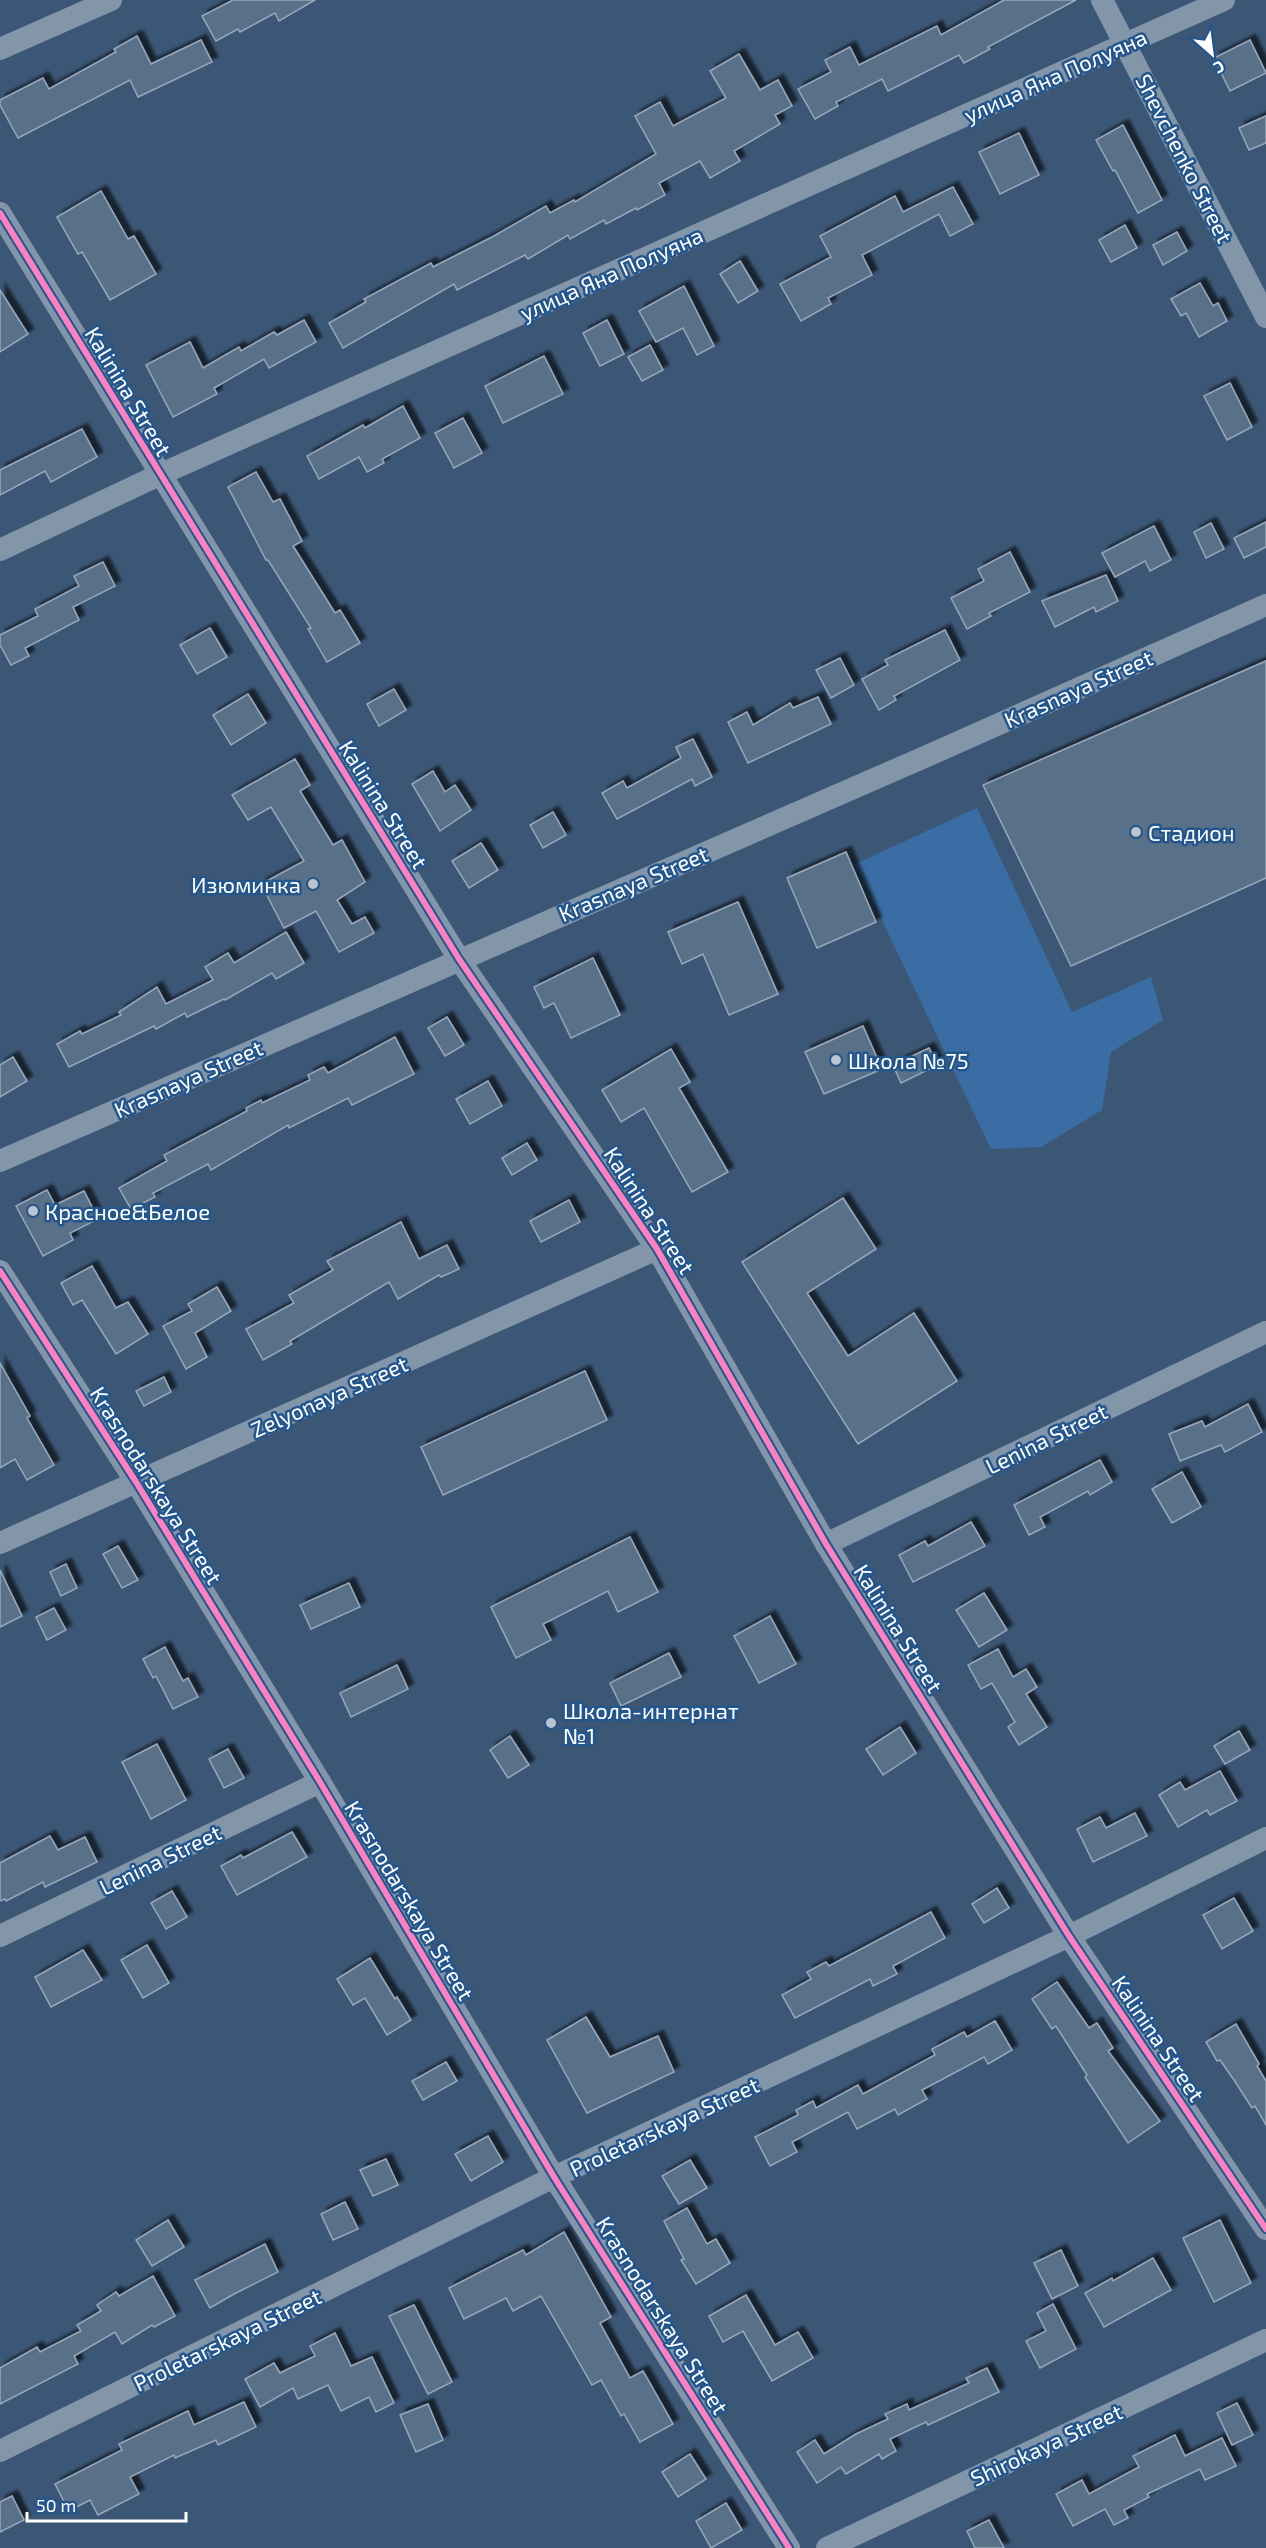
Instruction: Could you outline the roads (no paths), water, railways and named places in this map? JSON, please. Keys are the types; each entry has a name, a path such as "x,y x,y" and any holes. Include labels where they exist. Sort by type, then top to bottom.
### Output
{"street":[{"path":"0,49 111,0"},
{"name":"Shevchenko Street","path":"1102,0 1266,316"},
{"name":"улица Яна Полуяна","path":"0,550 159,476 1224,0"},
{"name":"Kalinina Street","path":"0,213 159,476 459,959 657,1249 826,1544 1069,1936 1266,2229"},
{"name":"Krasnaya Street","path":"0,1161 927,756 1266,605"},
{"name":"Zelyonaya Street","path":"0,1543 657,1249"},
{"name":"Krasnodarskaya Street","path":"0,1270 136,1482 320,1782 554,2177 789,2548"},
{"name":"Lenina Street","path":"826,1544 1266,1332"},
{"name":"Lenina Street","path":"0,1936 320,1782"},
{"name":"Proletarskaya Street","path":"0,2451 554,2177 1069,1936 1266,1838"},
{"name":"Shirokaya Street","path":"827,2548 1266,2340"}],"place":[{"name":"Стадион","path":"1136,832"},
{"name":"Изюминка","path":"313,884"},
{"name":"Школа №75","path":"836,1060"},
{"name":"Красное&Белое","path":"33,1211"},
{"name":"Школа-интернат №1","path":"551,1723"}]}
